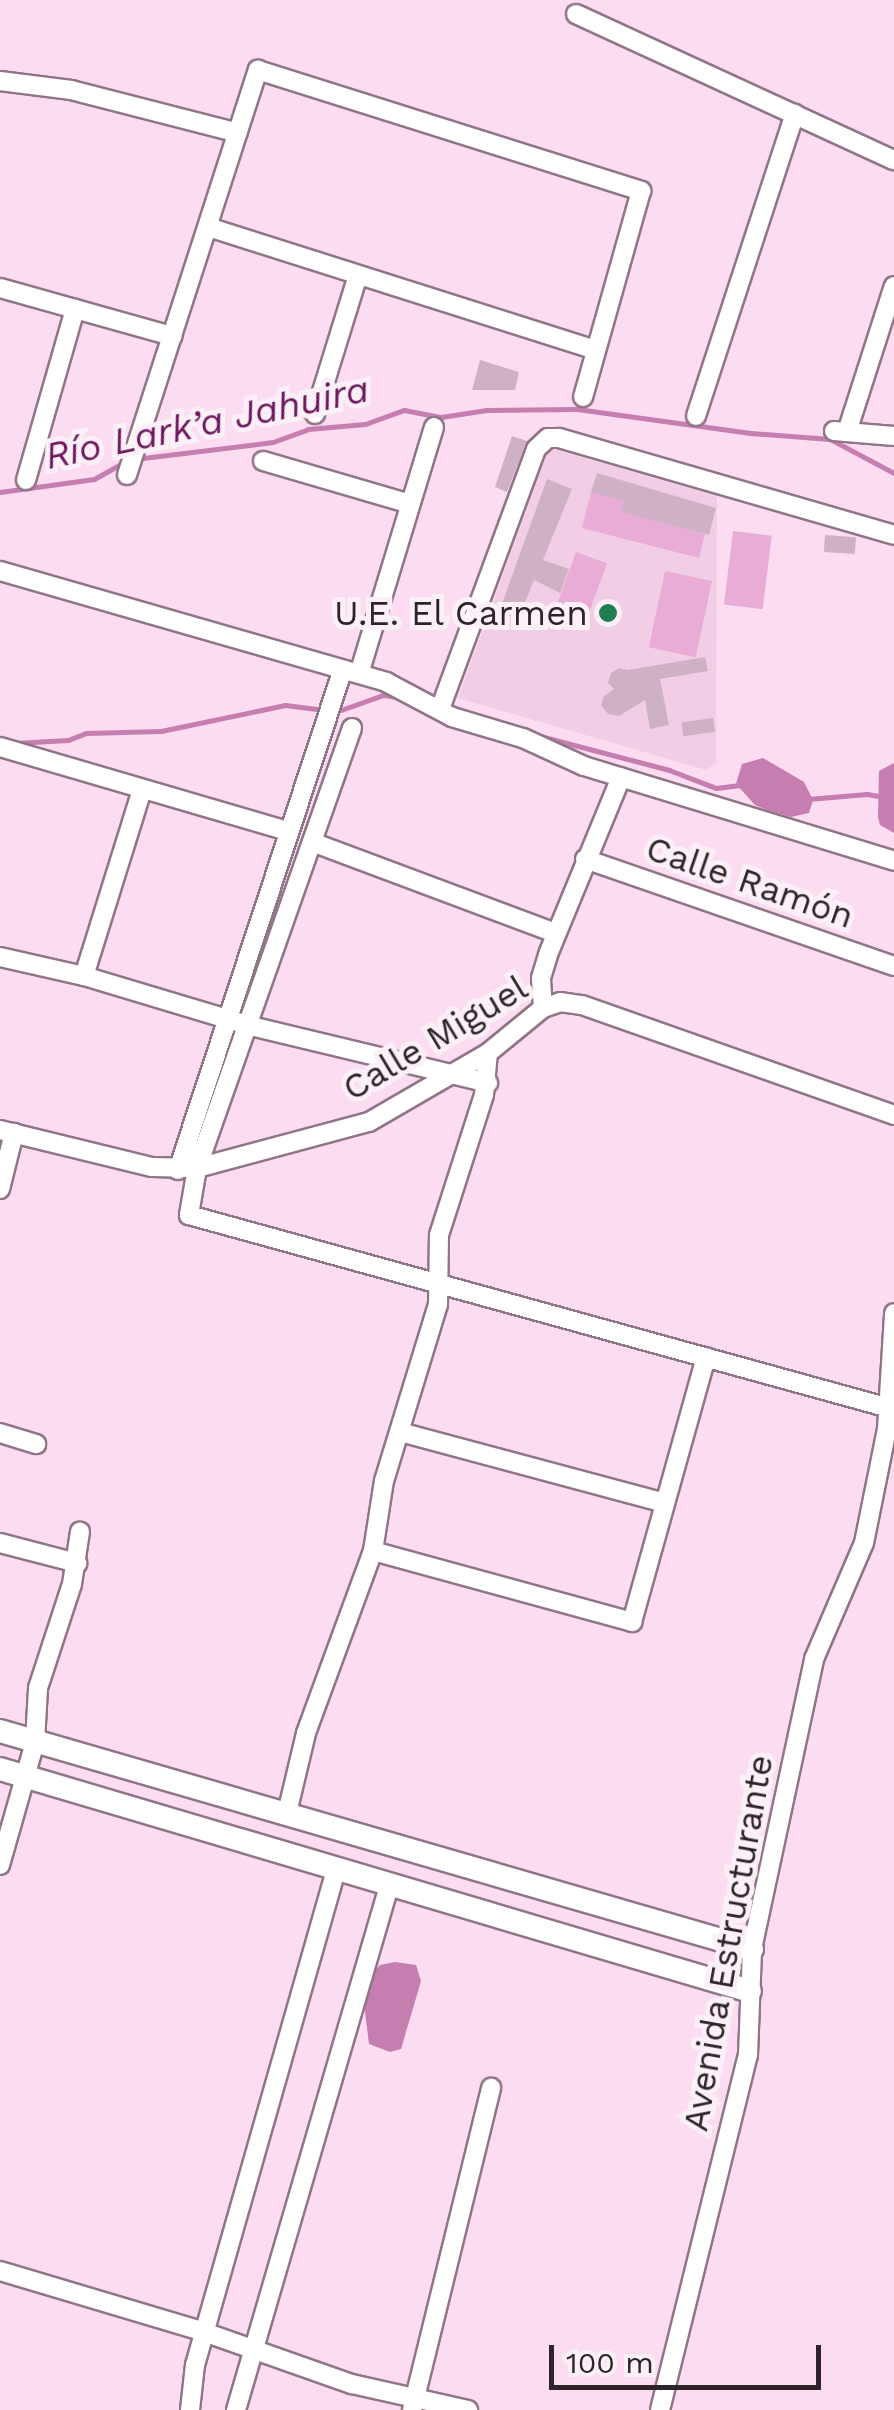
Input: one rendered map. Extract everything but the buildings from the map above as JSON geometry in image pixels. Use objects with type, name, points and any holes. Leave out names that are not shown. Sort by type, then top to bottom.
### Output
[{"type":"street","points":[[576,14],[894,160]]},
{"type":"street","points":[[128,476],[258,70],[641,191],[584,397]]},
{"type":"street","points":[[0,80],[71,90],[238,133]]},
{"type":"street","points":[[696,416],[795,114]]},
{"type":"street","points":[[208,227],[595,350]]},
{"type":"street","points":[[315,414],[358,276]]},
{"type":"street","points":[[894,286],[840,432],[894,436]]},
{"type":"street","points":[[0,288],[172,336]]},
{"type":"street","points":[[26,480],[75,309]]},
{"type":"street","points":[[434,426],[350,672],[287,832],[227,1019],[187,1169],[189,1215],[889,1408]]},
{"type":"street","points":[[440,710],[536,450],[548,438],[894,535]]},
{"type":"street","points":[[262,461],[410,504]]},
{"type":"street","points":[[0,571],[350,672],[621,777],[894,860]]},
{"type":"street","points":[[187,1169],[247,1025],[352,728]]},
{"type":"street","points":[[0,747],[287,832]]},
{"type":"street","points":[[543,1008],[541,978],[556,933],[621,777]]},
{"type":"street","points":[[84,976],[142,790]]},
{"type":"street","points":[[312,842],[556,933]]},
{"type":"street","name":"Calle Ramón","points":[[585,859],[894,966]]},
{"type":"street","points":[[0,957],[84,976],[247,1025],[488,1083]]},
{"type":"street","name":"Calle Miguel","points":[[7,1132],[187,1169],[369,1122],[488,1052],[543,1008],[560,1002],[582,1005],[894,1115]]},
{"type":"street","points":[[286,1813],[306,1733],[373,1551],[384,1482],[440,1284],[439,1236],[488,1083],[488,1052]]},
{"type":"street","points":[[0,1189],[7,1132]]},
{"type":"street","name":"Avenida Estructurante","points":[[660,2410],[748,2055],[752,1950],[814,1660],[864,1543],[889,1408],[894,1314]]},
{"type":"street","points":[[373,1551],[632,1622],[706,1358]]},
{"type":"street","points":[[400,1432],[665,1503]]},
{"type":"street","points":[[0,1434],[36,1444]]},
{"type":"street","points":[[0,1864],[35,1742],[42,1670],[77,1563],[80,1532]]},
{"type":"street","points":[[0,1543],[77,1563]]},
{"type":"street","points":[[0,1731],[752,1950]]},
{"type":"street","points":[[0,1769],[750,1991]]},
{"type":"street","points":[[190,2410],[204,2332],[336,1870]]},
{"type":"street","points":[[236,2410],[389,1886]]},
{"type":"street","points":[[413,2404],[491,2088]]},
{"type":"street","points":[[0,2272],[204,2332],[413,2404],[468,2410]]},
{"type":"shaded area","points":[[549,448],[717,496],[716,763],[706,770],[458,698]]},
{"type":"shaded area","points":[[591,492],[624,500],[622,512],[705,534],[699,558],[582,528]]},
{"type":"shaded area","points":[[733,531],[772,536],[763,609],[724,604]]},
{"type":"shaded area","points":[[576,552],[607,563],[585,622],[554,611]]},
{"type":"shaded area","points":[[665,571],[712,581],[696,657],[649,647]]},
{"type":"shaded area","points":[[763,758],[804,782],[813,800],[809,813],[791,817],[767,810],[755,805],[736,784],[742,764]]},
{"type":"shaded area","points":[[894,763],[894,833],[880,825],[878,817],[879,771]]},
{"type":"shaded area","points":[[380,1965],[416,1965],[421,1981],[401,2049],[390,2052],[369,2044],[363,1996],[369,1977]]},
{"type":"waterway","name":"Río Lark’a Jahuira","points":[[135,459],[273,442],[308,429],[365,424],[404,410],[441,417],[486,410],[577,409],[750,433],[830,439],[894,473]]},
{"type":"waterway","name":"Río Lark’a Jahuira","points":[[0,492],[94,479],[125,462]]},
{"type":"waterway","name":"Río Lark’a Jahuira","points":[[341,710],[383,695],[398,697]]},
{"type":"waterway","name":"Río Lark’a Jahuira","points":[[15,743],[68,740],[86,733],[161,731],[285,705],[317,709]]},
{"type":"waterway","name":"Río Lark’a Jahuira","points":[[536,735],[669,770],[716,788],[740,785]]},
{"type":"waterway","name":"Río Lark’a Jahuira","points":[[808,799],[867,794],[894,799]]},
{"type":"place","name":"U.E. El Carmen","points":[[608,613]]}]
